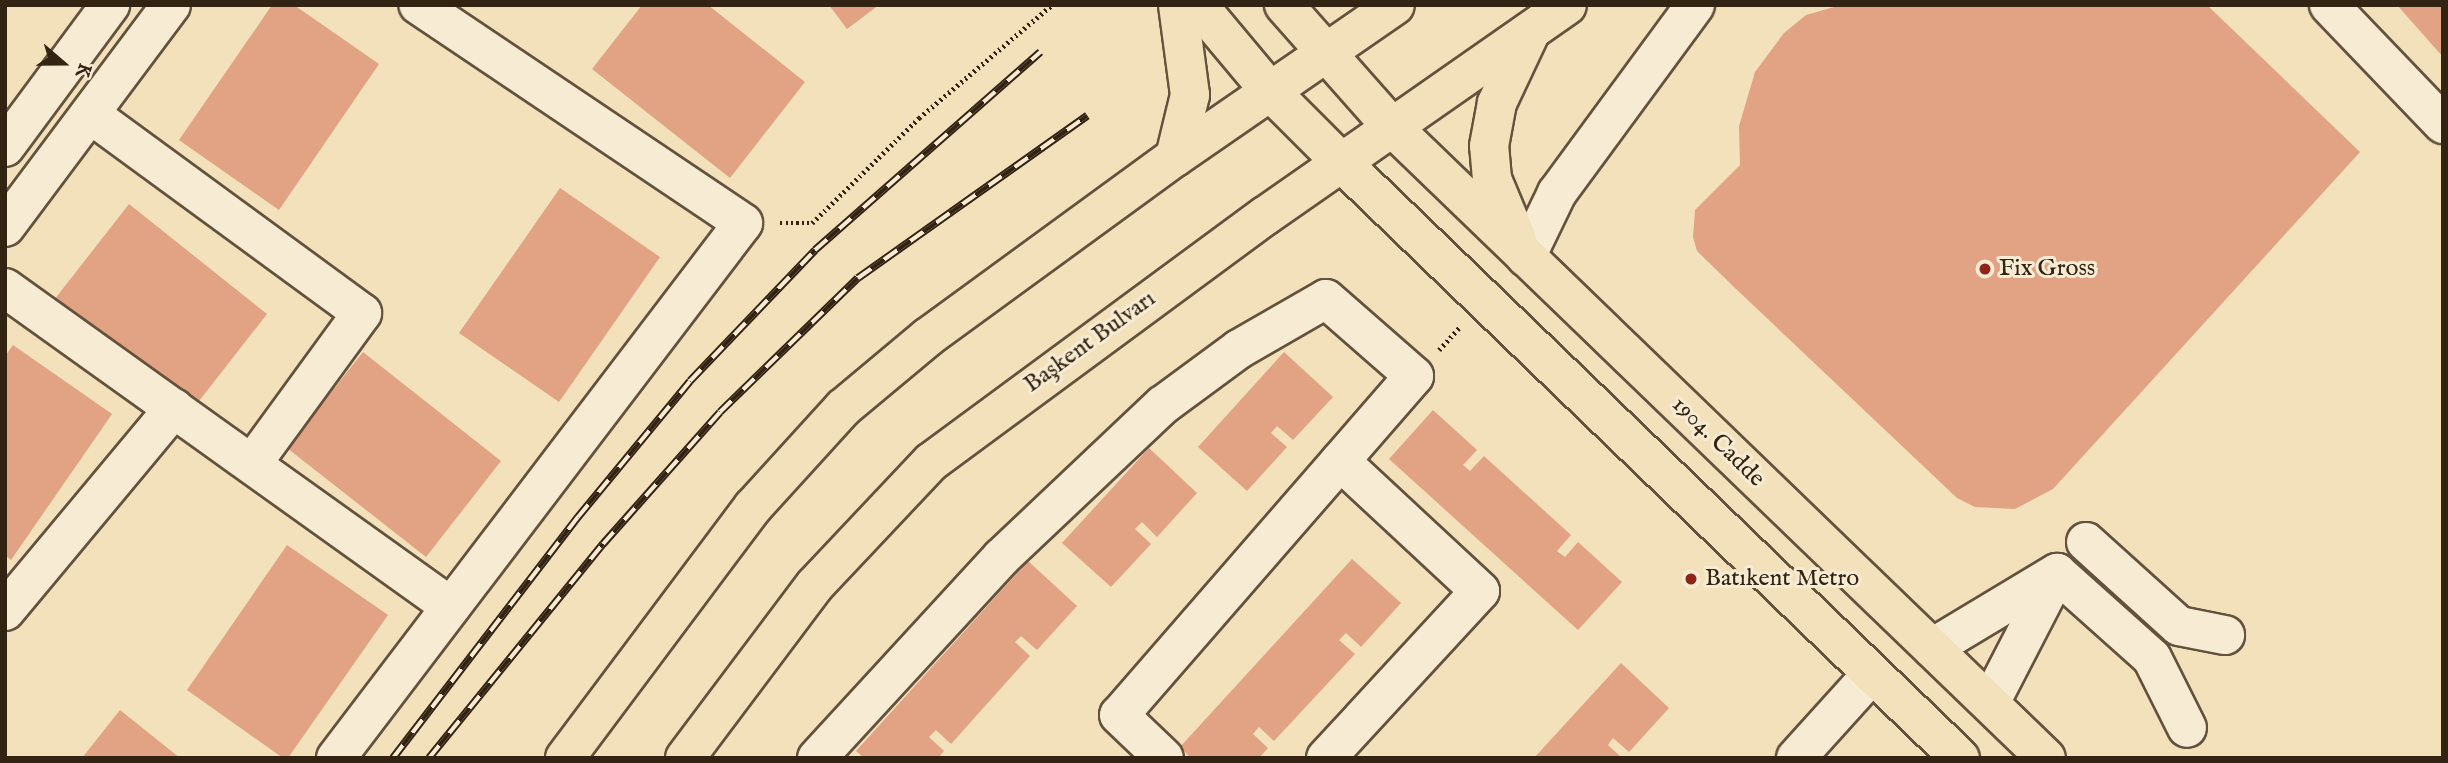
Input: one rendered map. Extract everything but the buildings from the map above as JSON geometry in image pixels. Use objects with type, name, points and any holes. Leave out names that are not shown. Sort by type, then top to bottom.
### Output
[{"type":"main road","points":[[1175,157],[1190,95],[1178,5]]},
{"type":"main road","points":[[1198,5],[1269,90],[1341,162],[1960,758]]},
{"type":"main road","name":"1904. Cadde","points":[[1284,5],[1391,126],[2046,758]]},
{"type":"main road","points":[[565,758],[753,507],[843,408],[928,337],[1269,90],[1395,5]]},
{"type":"main road","name":"Başkent Bulvarı","points":[[685,758],[815,585],[931,462],[1391,126],[1567,5]]},
{"type":"main road","points":[[1526,257],[1501,207],[1489,146],[1497,103],[1533,29]]},
{"type":"street","points":[[5,147],[110,5]]},
{"type":"street","points":[[5,227],[171,5]]},
{"type":"street","points":[[336,758],[743,223],[418,5]]},
{"type":"street","points":[[1526,257],[1537,184],[1666,5]]},
{"type":"street","points":[[1526,257],[1557,193],[1695,5]]},
{"type":"street","points":[[2329,5],[2443,124]]},
{"type":"street","points":[[90,114],[362,313],[252,464]]},
{"type":"street","points":[[5,288],[451,607]]},
{"type":"street","points":[[817,758],[1002,557],[1163,404],[1239,349],[1326,299],[1414,376],[1119,715],[1164,758]]},
{"type":"street","points":[[5,611],[174,408]]},
{"type":"street","points":[[1326,758],[1480,591],[1340,461]]},
{"type":"street","points":[[2086,542],[2179,626],[2225,635]]},
{"type":"street","points":[[1932,648],[2057,573]]},
{"type":"street","points":[[1990,703],[2057,573]]},
{"type":"street","points":[[2057,573],[2152,658],[2187,728]]},
{"type":"street","points":[[1796,758],[1872,674]]},
{"type":"path","points":[[743,223],[813,223],[919,118],[1052,5]]},
{"type":"path","points":[[1414,376],[1485,301]]},
{"type":"railway","points":[[393,758],[578,517],[690,381],[815,250],[1040,52]]},
{"type":"railway","points":[[429,758],[603,544],[720,412],[858,278],[1087,116]]},
{"type":"place","name":"Fix Gross","points":[[1985,269]]},
{"type":"place","name":"Batıkent Metro","points":[[1691,579]]}]
